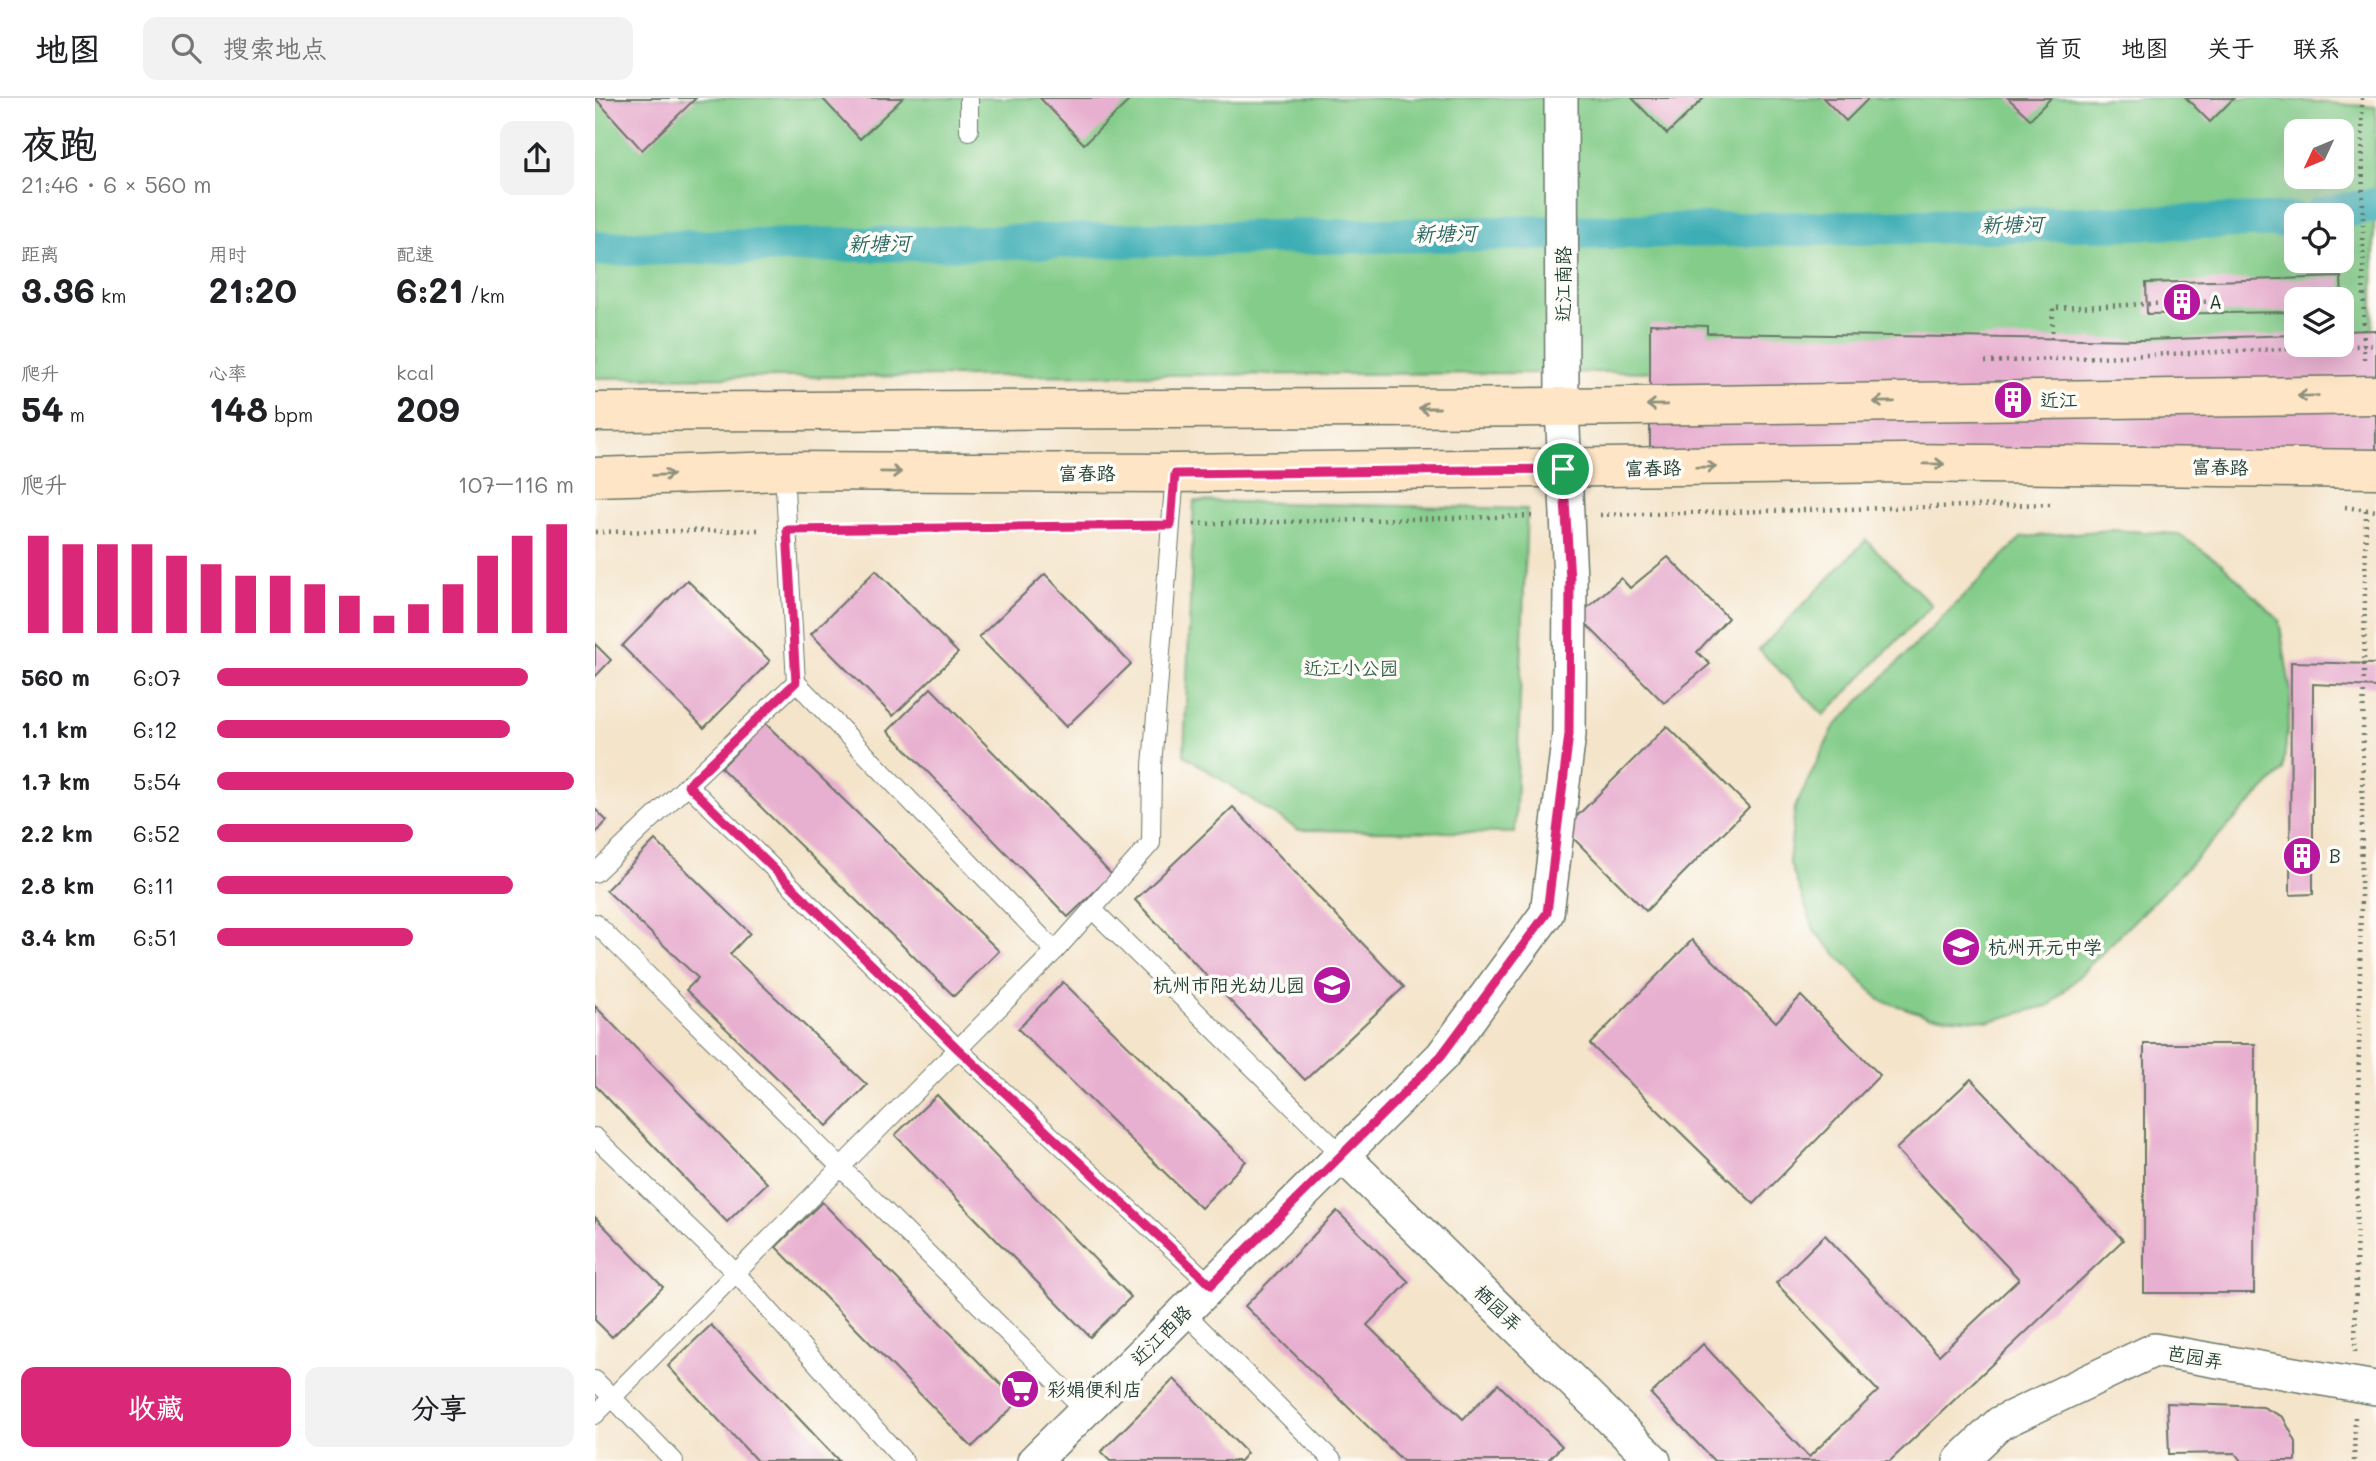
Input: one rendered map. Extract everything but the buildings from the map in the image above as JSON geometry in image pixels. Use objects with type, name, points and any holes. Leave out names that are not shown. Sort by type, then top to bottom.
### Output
[{"type":"street","name":"近江南路","points":[[1561,98],[1563,469]]},
{"type":"street","points":[[595,412],[1562,407],[2370,395]]},
{"type":"street","name":"富春路","points":[[595,477],[784,471],[1175,474],[1903,463],[2370,469]]},
{"type":"street","name":"近江西路","points":[[1034,1461],[1441,1056],[1547,913],[1569,734],[1570,579],[1563,469]]},
{"type":"street","name":"栖园弄","points":[[1342,1155],[1654,1461]]},
{"type":"street","name":"芭园弄","points":[[1960,1461],[2000,1423],[2154,1350],[2365,1386]]},
{"type":"lane","points":[[969,98],[969,131]]},
{"type":"lane","points":[[784,471],[796,682],[1055,951]]},
{"type":"lane","points":[[595,1415],[1055,951],[1151,843],[1152,766],[1175,474]]},
{"type":"lane","points":[[595,873],[796,682]]},
{"type":"lane","points":[[688,785],[958,1049],[1211,1285]]},
{"type":"lane","points":[[1092,909],[1342,1155]]},
{"type":"lane","points":[[595,923],[1085,1410]]},
{"type":"lane","points":[[595,1137],[736,1273],[904,1461]]},
{"type":"lane","points":[[1184,1312],[1333,1461]]},
{"type":"lane","points":[[595,1380],[674,1461]]},
{"type":"path","points":[[2362,98],[2363,230],[2370,395]]},
{"type":"path","points":[[2052,339],[2053,308],[2222,301]]},
{"type":"path","points":[[2354,1461],[2365,1386],[2366,510],[2370,469]]},
{"type":"path","points":[[595,532],[1171,525],[2066,504]]},
{"type":"path","points":[[2333,506],[2376,511]]},
{"type":"green space","points":[[595,98],[2266,98],[2376,107],[2372,361],[1540,373],[595,378]]},
{"type":"green space","name":"近江小公园","points":[[1194,501],[1527,509],[1515,833],[1298,830],[1184,755]]},
{"type":"green space","points":[[2112,530],[2178,534],[2221,563],[2279,620],[2291,693],[2283,771],[2050,1005],[1990,1021],[1928,1016],[1880,1000],[1815,932],[1789,861],[1795,807],[1834,727],[2022,537]]},
{"type":"green space","points":[[1866,540],[1932,605],[1824,715],[1759,650]]},
{"type":"waterway","name":"新塘河","points":[[2354,209],[2376,205]]},
{"type":"waterway","name":"新塘河","points":[[595,249],[2284,220]]},
{"type":"place","name":"A","points":[[2182,302]]},
{"type":"place","name":"近江","points":[[2013,400]]},
{"type":"place","name":"B","points":[[2302,856]]},
{"type":"place","name":"杭州开元中学","points":[[1961,947]]},
{"type":"place","name":"杭州市阳光幼儿园","points":[[1332,985]]},
{"type":"place","name":"彩娟便利店","points":[[1020,1389]]},
{"type":"route","points":[[1563,469],[1570,579],[1569,734],[1547,913],[1441,1056],[1211,1285],[958,1049],[688,785],[796,682],[787,530],[1171,525],[1175,474],[1563,469]]}]
